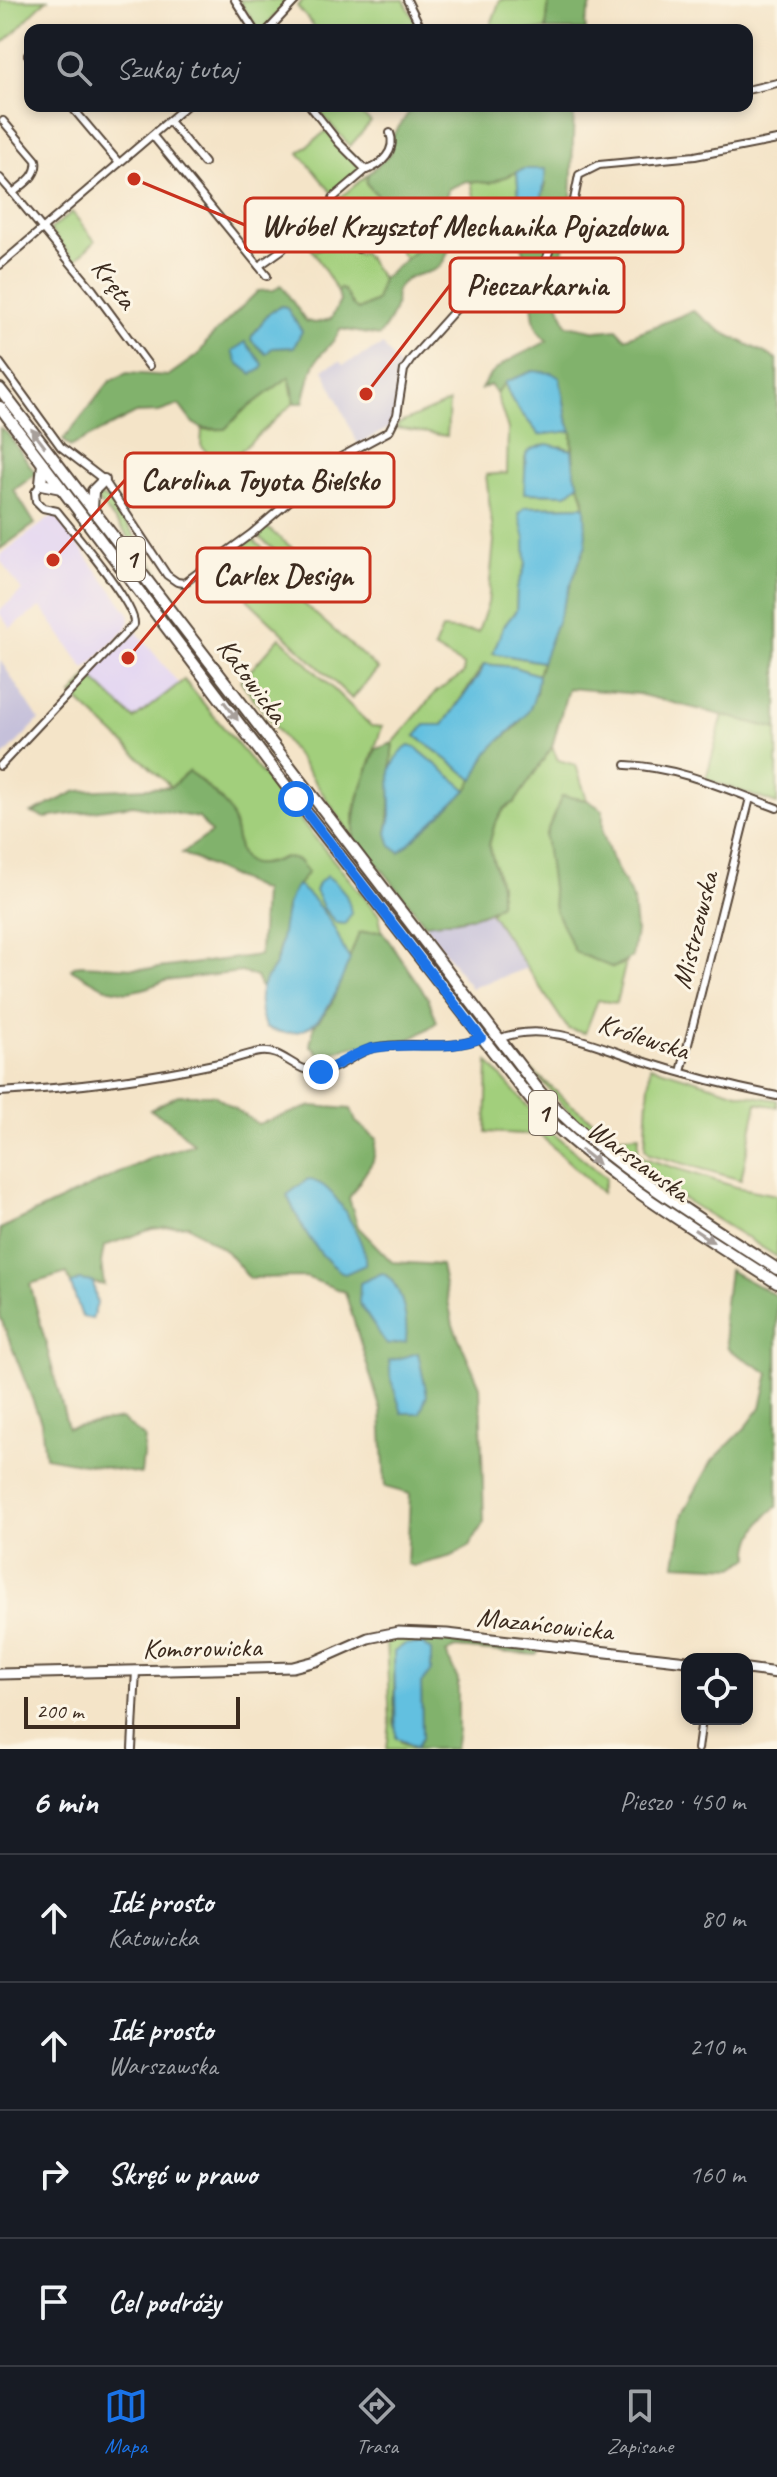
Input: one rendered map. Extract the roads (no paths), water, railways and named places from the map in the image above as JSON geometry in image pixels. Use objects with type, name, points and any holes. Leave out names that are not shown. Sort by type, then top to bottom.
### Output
[{"type":"main road","name":"Katowicka","points":[[0,389],[351,848]]},
{"type":"main road","name":"Katowicka","points":[[0,407],[346,863]]},
{"type":"main road","points":[[43,464],[41,484],[61,488]]},
{"type":"main road","points":[[92,509],[93,491],[104,480]]},
{"type":"main road","name":"Warszawska","points":[[351,848],[497,1039],[561,1115],[607,1155],[777,1269]]},
{"type":"main road","name":"Warszawska","points":[[346,863],[538,1109],[593,1160],[777,1283]]},
{"type":"street","points":[[235,0],[250,24]]},
{"type":"street","points":[[274,24],[296,0]]},
{"type":"street","points":[[407,0],[419,24]]},
{"type":"street","points":[[753,89],[777,83]]},
{"type":"street","points":[[76,112],[119,163]]},
{"type":"street","points":[[0,265],[179,112]]},
{"type":"street","points":[[315,112],[366,170]]},
{"type":"street","points":[[3,121],[36,160],[38,168],[13,193]]},
{"type":"street","points":[[169,121],[204,163]]},
{"type":"street","points":[[358,249],[334,207],[333,198],[366,170],[373,168],[392,148],[394,141],[390,133]]},
{"type":"street","points":[[153,136],[267,276]]},
{"type":"street","points":[[0,363],[61,447],[104,480],[167,575],[177,582],[190,580],[261,526],[341,457],[389,431],[397,415],[404,370],[456,309],[478,297],[540,279],[560,218],[574,200],[579,175],[599,165],[695,156],[777,140]]},
{"type":"street","name":"Kręta","points":[[0,178],[44,229],[149,366]]},
{"type":"street","points":[[256,211],[283,249],[259,266]]},
{"type":"street","points":[[0,766],[134,624],[133,612],[117,588],[57,511],[43,508],[36,501],[35,492],[41,484]]},
{"type":"street","points":[[626,765],[667,769],[777,808]]},
{"type":"street","name":"Mistrzowska","points":[[681,1072],[750,798]]},
{"type":"street","name":"Królewska","points":[[497,1039],[513,1033],[574,1036],[681,1072],[777,1096]]},
{"type":"street","points":[[0,1092],[145,1075],[221,1063],[263,1051],[277,1053],[309,1071],[321,1072],[374,1048],[430,1043],[465,1045],[481,1038]]},
{"type":"street","name":"Mazańcowicka","points":[[398,1632],[447,1634],[681,1660]]},
{"type":"street","name":"Komorowicka","points":[[0,1674],[293,1667],[316,1661],[368,1638],[398,1632]]},
{"type":"street","points":[[132,1749],[136,1670]]},
{"type":"street","points":[[753,1670],[777,1673]]},
{"type":"street","points":[[698,1749],[701,1725]]},
{"type":"water","points":[[546,169],[537,228],[518,232],[521,224],[517,172]]},
{"type":"water","points":[[281,306],[286,307],[302,331],[294,347],[272,348],[266,354],[251,340],[252,336],[270,312]]},
{"type":"water","points":[[245,342],[263,364],[262,369],[252,374],[237,362],[232,352]]},
{"type":"water","points":[[533,371],[552,373],[560,378],[572,431],[539,435],[515,404],[505,382]]},
{"type":"water","points":[[547,444],[572,450],[579,484],[567,494],[524,493],[526,454]]},
{"type":"water","points":[[585,506],[586,544],[542,662],[493,653],[503,627],[516,611],[517,588],[526,564],[525,539],[519,514],[525,507]]},
{"type":"water","points":[[484,664],[514,667],[538,675],[529,709],[490,750],[474,780],[416,736],[425,725],[443,725]]},
{"type":"water","points":[[409,746],[416,748],[467,790],[400,852],[391,846],[387,833],[391,815],[390,771],[400,752]]},
{"type":"water","points":[[327,876],[341,888],[349,902],[351,914],[345,924],[336,923],[315,891],[318,883]]},
{"type":"water","points":[[297,885],[326,915],[350,959],[330,1004],[321,1016],[311,1026],[298,1032],[283,1033],[265,1027],[260,995],[276,963],[285,912]]},
{"type":"water","points":[[308,1179],[325,1187],[345,1212],[358,1235],[365,1265],[345,1274],[326,1259],[310,1239],[287,1195]]},
{"type":"water","points":[[382,1273],[395,1285],[399,1294],[405,1314],[406,1342],[387,1345],[359,1303],[360,1283]]},
{"type":"water","points":[[79,1280],[93,1282],[97,1304],[92,1319],[82,1317],[71,1285]]},
{"type":"water","points":[[418,1353],[427,1395],[420,1413],[402,1413],[391,1380],[389,1361]]},
{"type":"water","points":[[405,1644],[422,1644],[431,1651],[431,1671],[421,1684],[422,1737],[416,1748],[396,1737],[394,1652]]},
{"type":"place","name":"Wróbel Krzysztof Mechanika Pojazdowa","points":[[134,179]]},
{"type":"place","name":"Pieczarkarnia","points":[[366,394]]},
{"type":"place","name":"Carolina Toyota Bielsko","points":[[53,560]]},
{"type":"place","name":"Carlex Design","points":[[128,658]]}]
